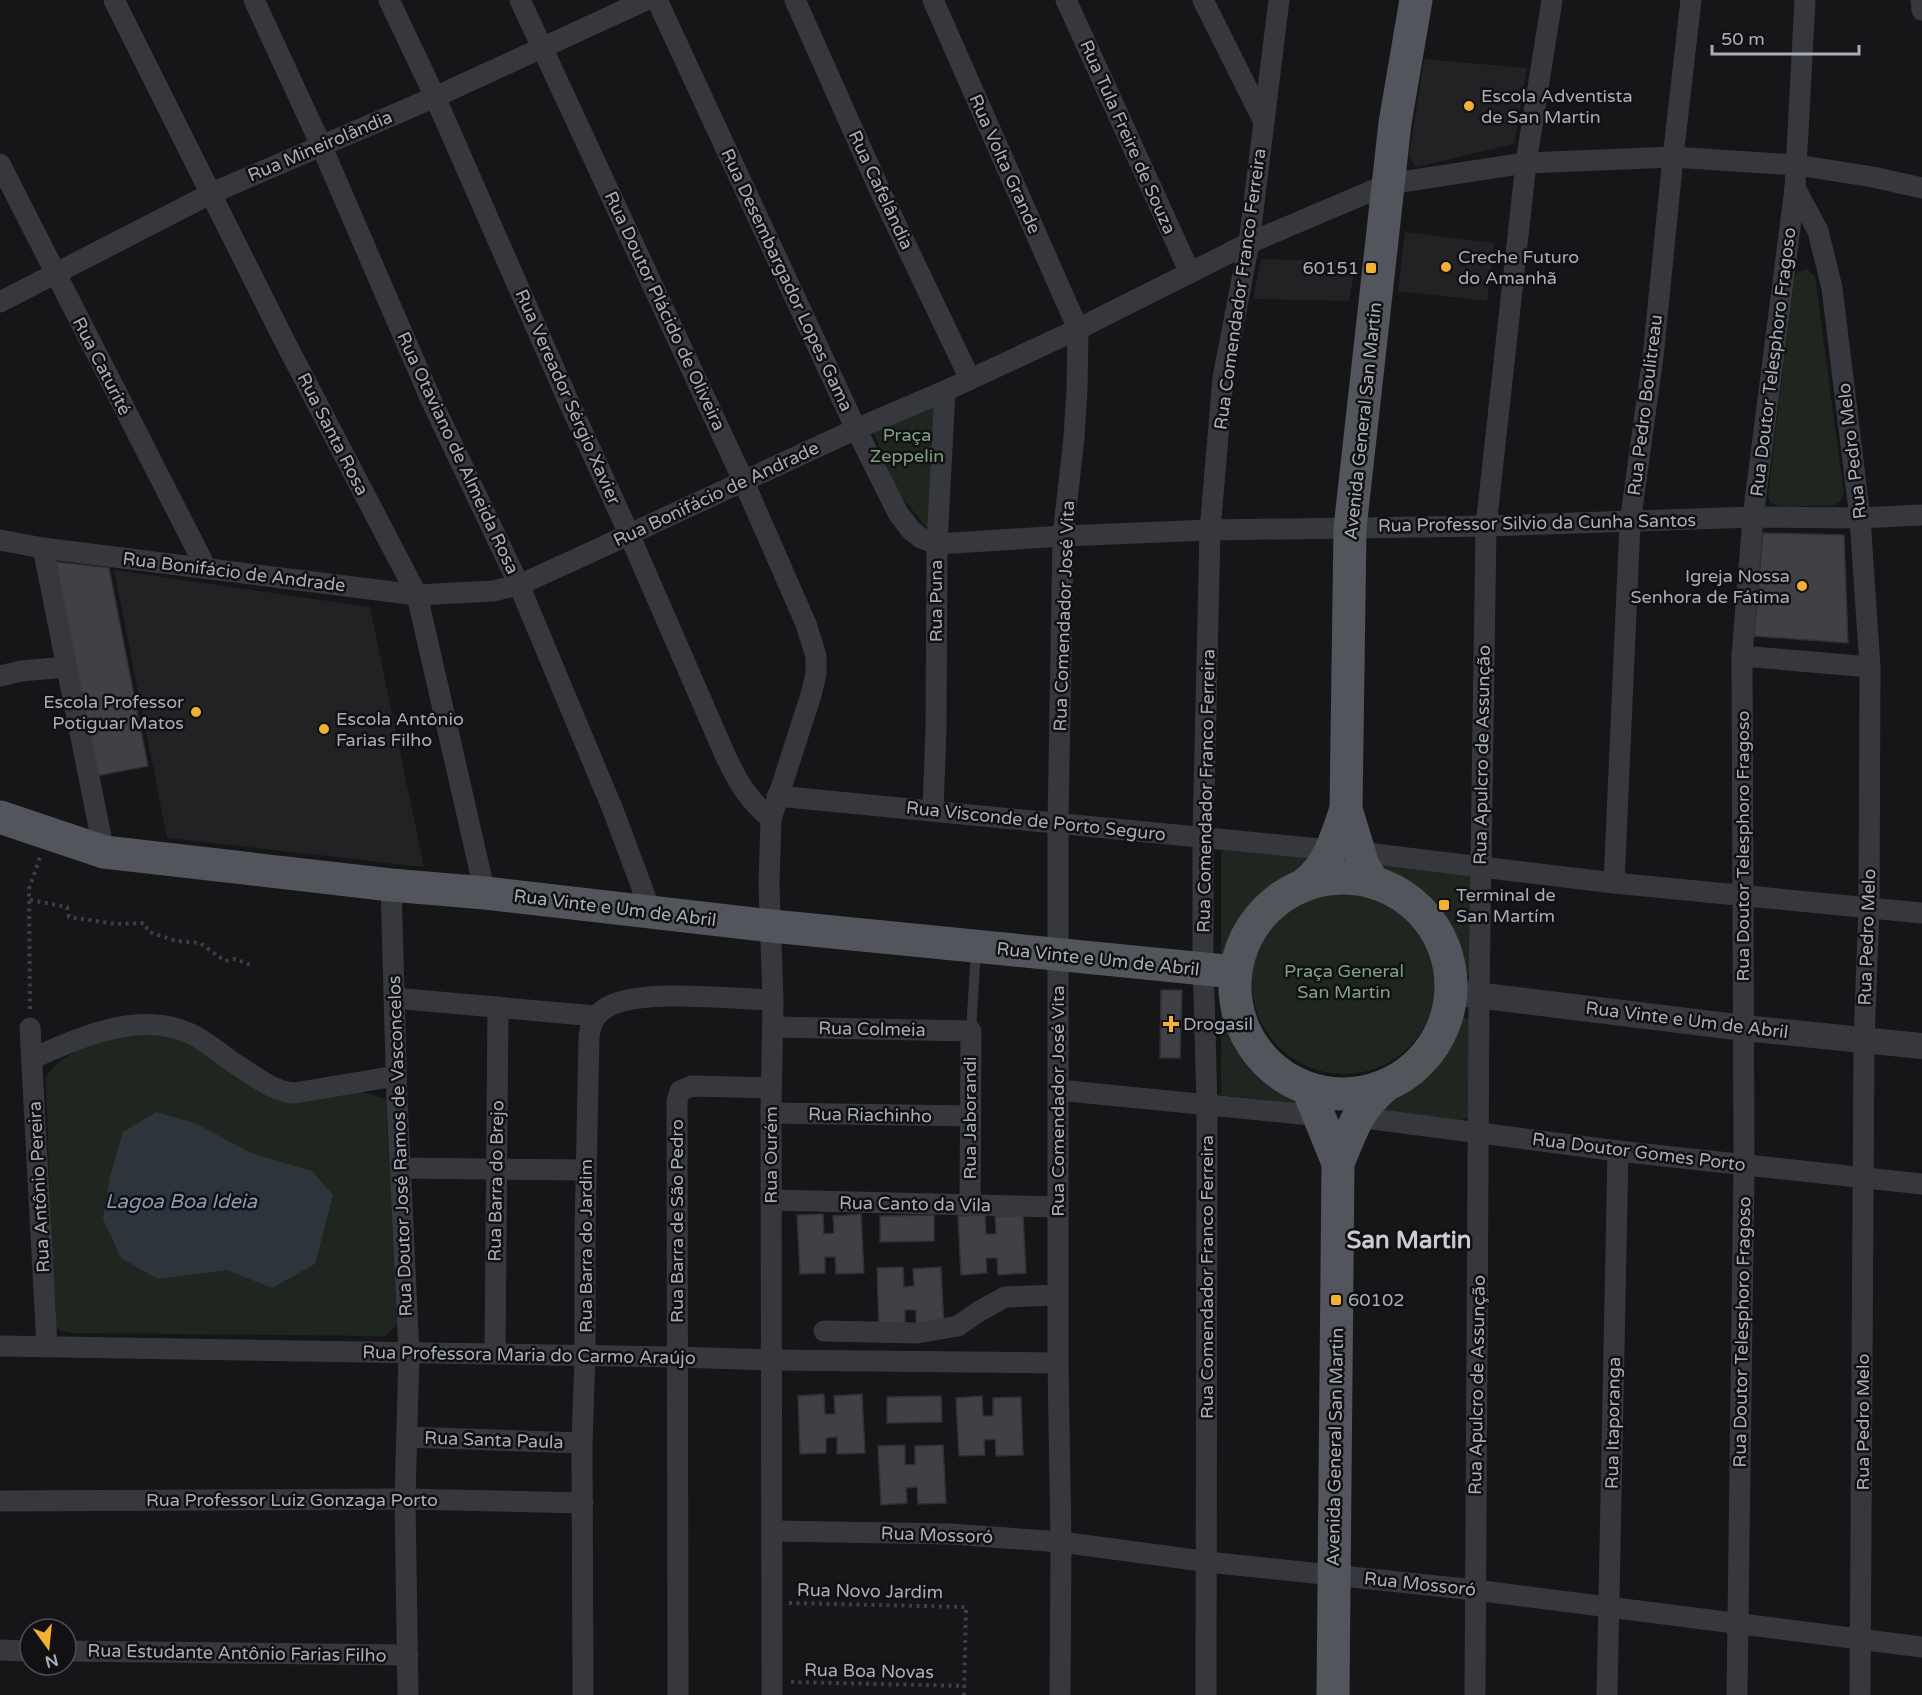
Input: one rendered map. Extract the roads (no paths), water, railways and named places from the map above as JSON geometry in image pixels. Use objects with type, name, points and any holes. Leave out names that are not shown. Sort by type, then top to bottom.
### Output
[{"type":"main road","name":"Avenida General San Martin","points":[[1304,885],[1345,851],[1350,528],[1395,123],[1416,0]]},
{"type":"main road","name":"Rua Vinte e Um de Abril","points":[[0,817],[104,852],[772,926],[1219,971]]},
{"type":"main road","points":[[1345,851],[1363,865],[1373,882]]},
{"type":"main road","points":[[1338,878],[1373,882],[1416,905],[1432,923],[1446,952],[1450,968],[1465,994],[1447,1016],[1438,1038],[1406,1074],[1385,1086],[1366,1092],[1327,1093],[1314,1102],[1272,1068],[1251,1043],[1240,1021],[1235,996],[1219,971],[1242,948],[1253,926],[1270,907],[1286,894],[1304,885],[1338,878]]},
{"type":"main road","name":"Avenida General San Martin","points":[[1334,1695],[1333,1575],[1338,1163],[1357,1117],[1371,1098],[1385,1086]]},
{"type":"main road","name":"Avenida General San Martin","points":[[1314,1102],[1338,1163]]},
{"type":"street","name":"Rua Santa Rosa","points":[[114,0],[284,338],[417,595],[485,893]]},
{"type":"street","name":"Rua Otaviano de Almeida Rosa","points":[[254,0],[321,145],[432,402],[519,585],[612,810],[651,912]]},
{"type":"street","name":"Rua Vereador Sérgio Xavier","points":[[389,0],[435,97],[730,765],[750,801],[771,819]]},
{"type":"street","name":"Rua Doutor Plácido de Oliveira","points":[[520,0],[743,480],[806,624]]},
{"type":"street","name":"Rua Mineirolândia","points":[[0,302],[212,193],[435,97],[646,0]]},
{"type":"street","name":"Rua Desembargador Lopes Gama","points":[[657,0],[856,429],[903,521],[921,538],[937,544]]},
{"type":"street","name":"Rua Cafelândia","points":[[795,0],[881,193],[970,379]]},
{"type":"street","name":"Rua Volta Grande","points":[[933,0],[1078,329]]},
{"type":"street","name":"Rua Tula Freire de Souza","points":[[1066,0],[1190,273]]},
{"type":"street","points":[[1203,0],[1264,122]]},
{"type":"street","name":"Rua Comendador Franco Ferreira","points":[[1206,1695],[1207,1106],[1219,971],[1203,837],[1210,530],[1223,378],[1249,243],[1279,0]]},
{"type":"street","name":"Rua Apulcro de Assunção","points":[[1475,1695],[1480,1132],[1465,994],[1480,867],[1486,526],[1526,163],[1552,0]]},
{"type":"street","name":"Rua Pedro Boulitreau","points":[[1614,883],[1630,523],[1653,357],[1691,0]]},
{"type":"street","name":"Rua Doutor Telesphoro Fragoso","points":[[1737,1695],[1744,1164],[1742,656],[1753,517],[1795,188],[1805,0]]},
{"type":"street","points":[[1921,0],[1922,10]]},
{"type":"street","name":"Rua Bonifácio de Andrade","points":[[0,540],[43,548],[417,595],[493,591],[519,585],[743,480],[945,391],[1078,329],[1249,243],[1388,184],[1526,163],[1673,157],[1797,165],[1874,177],[1922,188]]},
{"type":"street","name":"Rua Caturité","points":[[0,164],[206,568]]},
{"type":"street","name":"Rua Pedro Melo","points":[[1795,188],[1818,231],[1832,288],[1860,518],[1870,667],[1869,908],[1864,1040],[1860,1695]]},
{"type":"street","name":"Rua Comendador José Vita","points":[[1060,1695],[1058,824],[1063,536],[1074,438],[1078,329]]},
{"type":"street","name":"Rua Puna","points":[[933,810],[937,544],[945,391]]},
{"type":"street","name":"Rua Professor Silvio da Cunha Santos","points":[[937,544],[1210,530],[1630,523],[1753,517],[1860,518],[1922,515]]},
{"type":"street","points":[[43,548],[104,852]]},
{"type":"street","name":"Rua Ourém","points":[[772,1688],[774,1531],[771,1360],[773,1000],[769,882],[771,819],[816,674],[816,656],[806,624]]},
{"type":"street","points":[[1742,656],[1870,667]]},
{"type":"street","points":[[0,676],[21,671],[66,667]]},
{"type":"street","name":"Rua Visconde de Porto Seguro","points":[[777,796],[1345,851],[1614,883],[1922,913]]},
{"type":"street","name":"Rua Doutor José Ramos de Vasconcelos","points":[[391,885],[396,1076],[409,1353],[405,1499],[408,1695]]},
{"type":"street","name":"Rua Vinte e Um de Abril","points":[[1465,994],[1744,1028],[1922,1046]]},
{"type":"street","points":[[394,998],[595,1016],[604,1008],[635,998],[669,996],[773,1000]]},
{"type":"street","name":"Rua Barra do Brejo","points":[[495,1354],[498,1007]]},
{"type":"street","name":"Rua Barra do Jardim","points":[[583,1695],[582,1443],[586,1170],[589,1036],[595,1016]]},
{"type":"street","name":"Rua Doutor José Ramos de Vasconcelos","points":[[33,1058],[108,1029],[154,1025],[195,1036],[218,1054],[281,1091],[294,1092],[396,1076]]},
{"type":"street","name":"Rua Colmeia","points":[[773,1027],[971,1030]]},
{"type":"street","name":"Rua Antônio Pereira","points":[[30,1028],[47,1347]]},
{"type":"street","name":"Rua Jaborandi","points":[[970,1205],[971,1030]]},
{"type":"street","name":"Rua Barra de São Pedro","points":[[678,1695],[678,1095],[685,1088],[707,1085],[771,1088]]},
{"type":"street","points":[[1058,1090],[1207,1106],[1314,1102]]},
{"type":"street","name":"Rua Riachinho","points":[[771,1113],[970,1116]]},
{"type":"street","name":"Rua Doutor Gomes Porto","points":[[1357,1117],[1618,1151],[1922,1184]]},
{"type":"street","name":"Rua Itaporanga","points":[[1608,1695],[1618,1151]]},
{"type":"street","points":[[400,1168],[586,1170]]},
{"type":"street","name":"Rua Canto da Vila","points":[[772,1200],[1058,1207]]},
{"type":"street","points":[[824,1331],[917,1332],[947,1328],[958,1326],[1005,1297],[1058,1295]]},
{"type":"street","name":"Rua Professora Maria do Carmo Araújo","points":[[0,1346],[1058,1363]]},
{"type":"street","name":"Rua Santa Paula","points":[[407,1437],[582,1443]]},
{"type":"street","name":"Rua Professor Luiz Gonzaga Porto","points":[[0,1501],[405,1499],[583,1503]]},
{"type":"street","name":"Rua Mossoró","points":[[774,1531],[951,1534],[1061,1542],[1207,1562],[1609,1606],[1922,1647]]},
{"type":"street","points":[[0,1650],[18,1651]]},
{"type":"street","name":"Rua Estudante Antônio Farias Filho","points":[[78,1651],[408,1655]]},
{"type":"lane","points":[[971,1030],[976,947]]},
{"type":"water","name":"Lagoa Boa Ideia","points":[[156,1112],[195,1123],[251,1153],[312,1171],[333,1195],[315,1264],[272,1288],[227,1270],[158,1279],[121,1258],[103,1219],[110,1177],[123,1132]]},
{"type":"place","name":"Escola Adventista de San Martin","points":[[1469,106]]},
{"type":"place","name":"Creche Futuro do Amanhã","points":[[1446,267]]},
{"type":"place","name":"60151","points":[[1371,268]]},
{"type":"place","name":"Igreja Nossa Senhora de Fátima","points":[[1802,586]]},
{"type":"place","name":"Escola Professor Potiguar Matos","points":[[196,712]]},
{"type":"place","name":"Escola Antônio Farias Filho","points":[[324,729]]},
{"type":"place","name":"Terminal de San Martím","points":[[1444,905]]},
{"type":"place","name":"Drogasil","points":[[1171,1024]]},
{"type":"place","name":"60102","points":[[1336,1300]]},
{"type":"district","name":"San Martin","points":[[1409,1240]]},
{"type":"park label","name":"Praça Zeppelin","points":[[907,445]]},
{"type":"park label","name":"Praça General San Martin","points":[[1344,981]]}]
